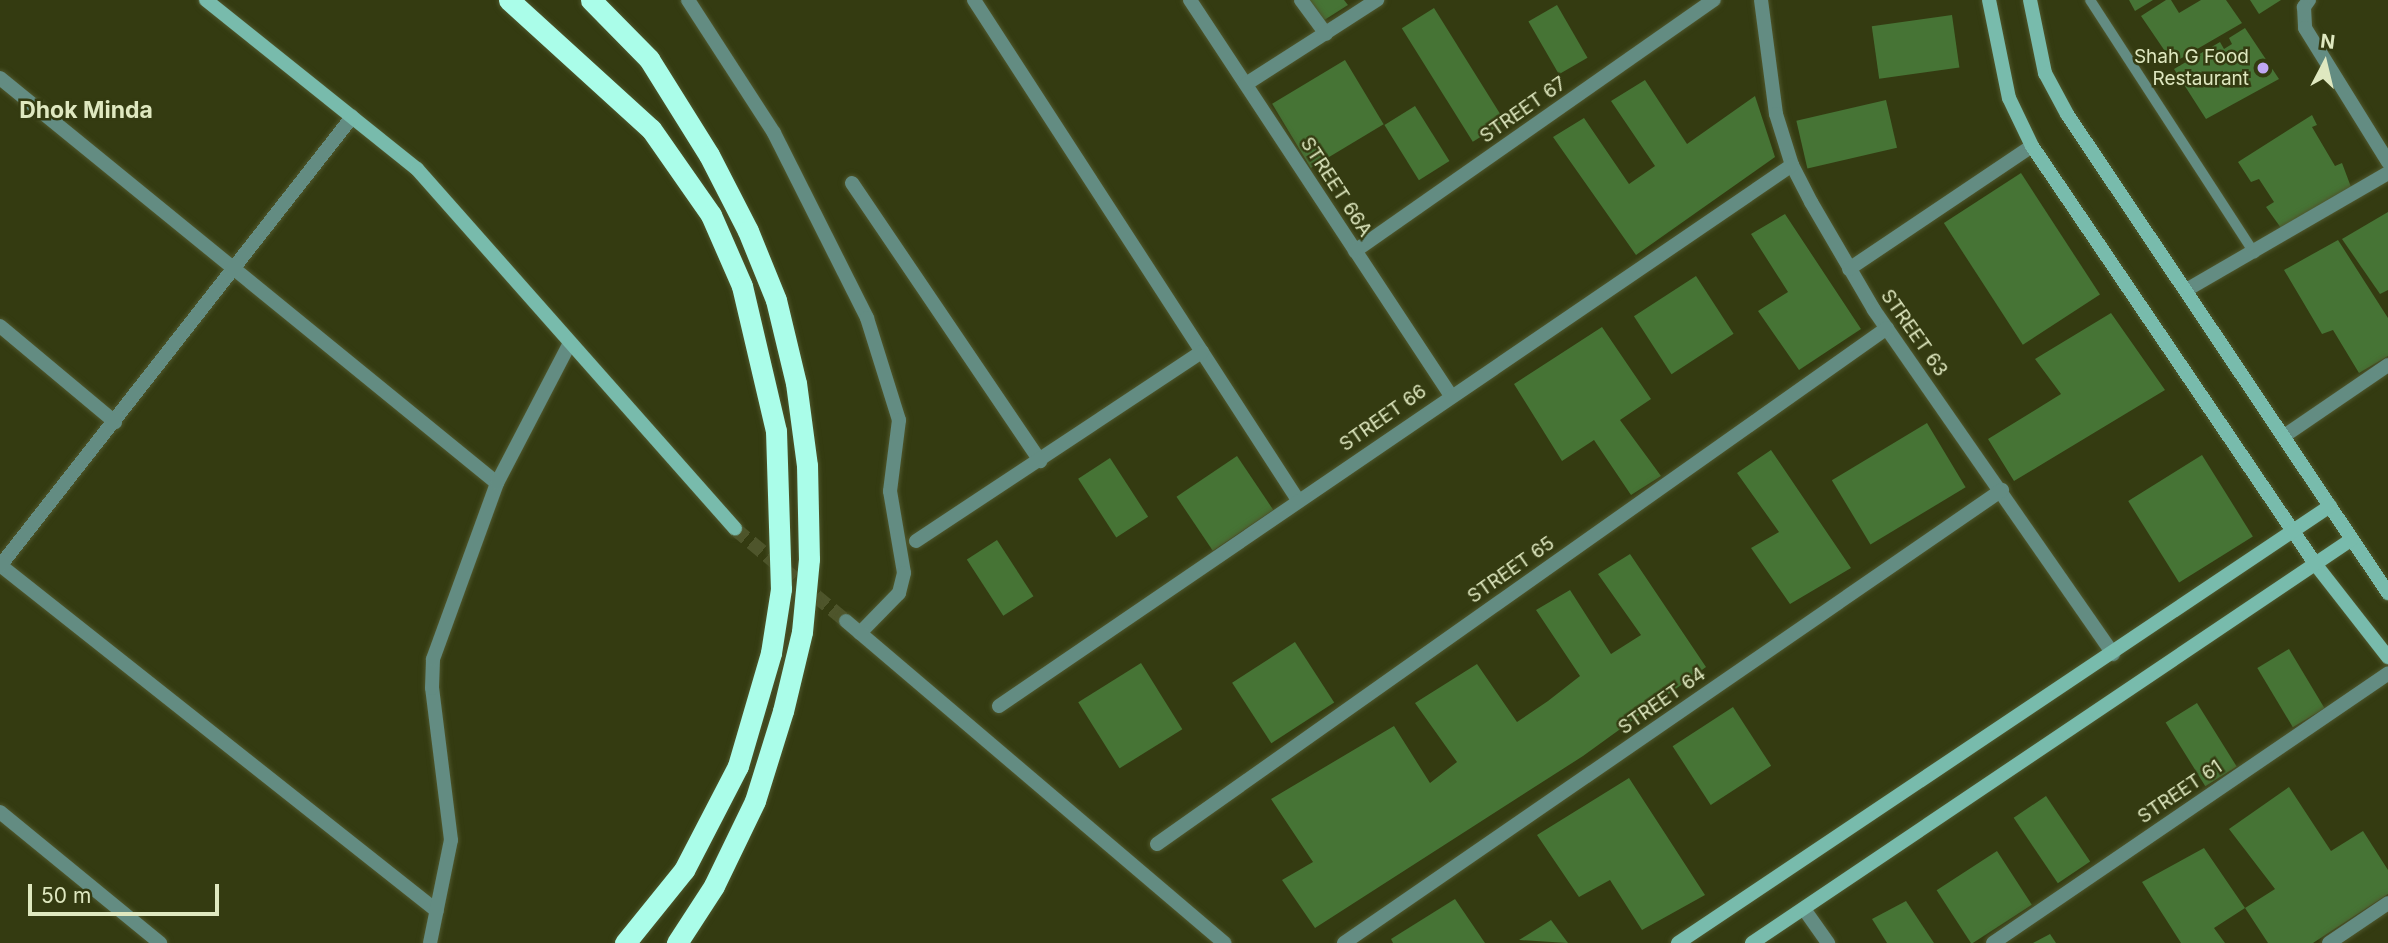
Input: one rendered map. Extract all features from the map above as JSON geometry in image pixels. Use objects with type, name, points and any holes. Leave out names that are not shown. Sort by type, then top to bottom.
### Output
[{"type":"highway","points":[[509,0],[651,129],[711,215],[741,286],[776,431],[781,589],[771,653],[742,753],[684,870],[625,943]]},
{"type":"highway","points":[[590,0],[649,59],[709,155],[748,231],[779,312],[796,383],[807,465],[807,583],[802,632],[783,711],[755,801],[715,886],[677,943]]},
{"type":"street","points":[[206,0],[417,169],[735,529]]},
{"type":"street","points":[[688,0],[774,132],[867,318],[898,420],[890,491],[904,573],[899,593],[860,633]]},
{"type":"street","points":[[974,0],[1298,500]]},
{"type":"street","name":"STREET 66A","points":[[1191,0],[1450,395]]},
{"type":"street","points":[[1301,0],[1326,34]]},
{"type":"street","points":[[1246,84],[1377,0]]},
{"type":"street","name":"STREET 67","points":[[1355,251],[1714,0]]},
{"type":"street","name":"STREET 63","points":[[1760,0],[1776,114],[1792,165],[1849,269],[1887,328],[2002,490],[2113,654]]},
{"type":"street","points":[[1989,0],[2009,98],[2032,146],[2316,565],[2388,657]]},
{"type":"street","points":[[2030,0],[2045,73],[2061,104],[2188,289],[2388,593]]},
{"type":"street","points":[[2309,0],[2304,7],[2305,28],[2388,162]]},
{"type":"street","points":[[0,78],[497,483]]},
{"type":"street","points":[[352,117],[0,566],[436,911]]},
{"type":"street","points":[[1849,269],[2032,146]]},
{"type":"street","name":"STREET 66","points":[[999,706],[1450,395],[1792,165]]},
{"type":"street","points":[[2188,289],[2388,173]]},
{"type":"street","points":[[852,183],[1040,461]]},
{"type":"street","points":[[0,326],[115,422]]},
{"type":"street","name":"STREET 65","points":[[1157,844],[1887,328]]},
{"type":"street","points":[[430,943],[451,840],[433,659],[497,483],[570,342]]},
{"type":"street","points":[[916,541],[1202,352]]},
{"type":"street","points":[[2284,436],[2388,365]]},
{"type":"street","name":"STREET 64","points":[[1344,943],[2002,490]]},
{"type":"street","points":[[1678,943],[2113,654],[2330,506]]},
{"type":"street","points":[[1752,943],[2352,539]]},
{"type":"street","points":[[846,621],[1224,943]]},
{"type":"street","name":"STREET 61","points":[[1996,942],[2388,674]]},
{"type":"street","points":[[0,812],[160,943]]},
{"type":"street","points":[[2329,943],[2388,903]]},
{"type":"street","points":[[1804,909],[1828,943]]},
{"type":"lane","points":[[2090,0],[2254,253]]},
{"type":"building","points":[[1302,0],[1344,0],[1348,5],[1318,24]]},
{"type":"building","points":[[2129,0],[2153,0],[2135,11]]},
{"type":"building","points":[[2166,0],[2171,0],[2179,13],[2201,0],[2226,0],[2242,23],[2173,63],[2141,16]]},
{"type":"building","points":[[2250,0],[2281,0],[2259,14]]},
{"type":"building","points":[[1557,5],[1588,58],[1559,74],[1528,22]]},
{"type":"building","points":[[1434,8],[1505,122],[1473,142],[1402,28]]},
{"type":"building","points":[[1952,15],[1959,67],[1879,79],[1872,26]]},
{"type":"building","points":[[2245,28],[2279,79],[2206,119],[2174,69],[2220,42],[2224,49],[2232,44],[2229,38]]},
{"type":"building","points":[[1345,60],[1384,124],[1311,168],[1272,104]]},
{"type":"building","points":[[1645,80],[1687,144],[1755,96],[1775,157],[1636,255],[1553,137],[1584,118],[1629,184],[1655,166],[1611,101]]},
{"type":"building","points":[[1886,100],[1897,148],[1807,168],[1796,121]]},
{"type":"building","points":[[1415,106],[1449,161],[1419,180],[1384,125]]},
{"type":"building","points":[[2312,115],[2317,125],[2312,127],[2335,166],[2342,163],[2351,187],[2281,228],[2266,207],[2274,202],[2259,179],[2251,182],[2238,162]]},
{"type":"building","points":[[2021,173],[2100,295],[2023,345],[1944,223]]},
{"type":"building","points":[[2388,212],[2388,290],[2380,294],[2342,239]]},
{"type":"building","points":[[1785,214],[1861,329],[1799,370],[1758,311],[1788,292],[1751,234]]},
{"type":"building","points":[[2338,240],[2388,318],[2388,356],[2359,373],[2333,330],[2322,334],[2284,270]]},
{"type":"building","points":[[1696,276],[1734,334],[1672,374],[1634,316]]},
{"type":"building","points":[[2111,313],[2165,390],[2014,481],[1988,439],[2061,394],[2035,359]]},
{"type":"building","points":[[1602,327],[1651,399],[1620,420],[1661,476],[1631,495],[1594,440],[1562,461],[1514,384]]},
{"type":"building","points":[[1927,423],[1966,487],[1870,544],[1832,480]]},
{"type":"building","points":[[1771,450],[1851,568],[1790,604],[1751,548],[1779,532],[1737,473]]},
{"type":"building","points":[[2202,455],[2253,536],[2179,583],[2128,501]]},
{"type":"building","points":[[1237,456],[1273,510],[1213,551],[1176,497]]},
{"type":"building","points":[[1110,458],[1148,517],[1116,537],[1078,479]]},
{"type":"building","points":[[997,540],[1033,596],[1003,616],[967,560]]},
{"type":"building","points":[[1630,554],[1706,667],[1583,756],[1315,928],[1282,880],[1313,862],[1271,799],[1394,726],[1430,783],[1457,762],[1415,703],[1477,664],[1517,722],[1548,701],[1580,676],[1536,610],[1570,590],[1611,654],[1641,635],[1598,574]]},
{"type":"building","points":[[1295,642],[1334,702],[1271,743],[1232,683]]},
{"type":"building","points":[[2289,649],[2325,708],[2293,727],[2257,668]]},
{"type":"building","points":[[1141,663],[1182,729],[1120,768],[1078,702]]},
{"type":"building","points":[[2197,703],[2237,767],[2205,786],[2166,723]]},
{"type":"building","points":[[1733,707],[1771,766],[1711,805],[1673,746]]},
{"type":"building","points":[[1629,778],[1705,895],[1642,930],[1610,880],[1579,897],[1537,835]]},
{"type":"building","points":[[2289,787],[2331,851],[2363,831],[2388,870],[2388,894],[2313,943],[2268,943],[2245,908],[2275,889],[2229,829]]},
{"type":"building","points":[[2046,796],[2090,861],[2058,883],[2014,818]]},
{"type":"building","points":[[2204,848],[2245,908],[2214,928],[2225,943],[2181,943],[2142,882]]},
{"type":"building","points":[[1997,851],[2032,905],[1971,943],[1937,890]]},
{"type":"building","points":[[1455,899],[1485,943],[1393,943],[1391,939]]},
{"type":"building","points":[[1906,901],[1934,943],[1887,943],[1872,919]]},
{"type":"building","points":[[1551,920],[1568,943],[1519,940]]},
{"type":"building","points":[[2050,934],[2056,943],[2033,943]]},
{"type":"tunnel","points":[[735,529],[846,621]]},
{"type":"place","name":"Shah G Food Restaurant","points":[[2263,68]]},
{"type":"district","name":"Dhok Minda","points":[[86,110]]}]
